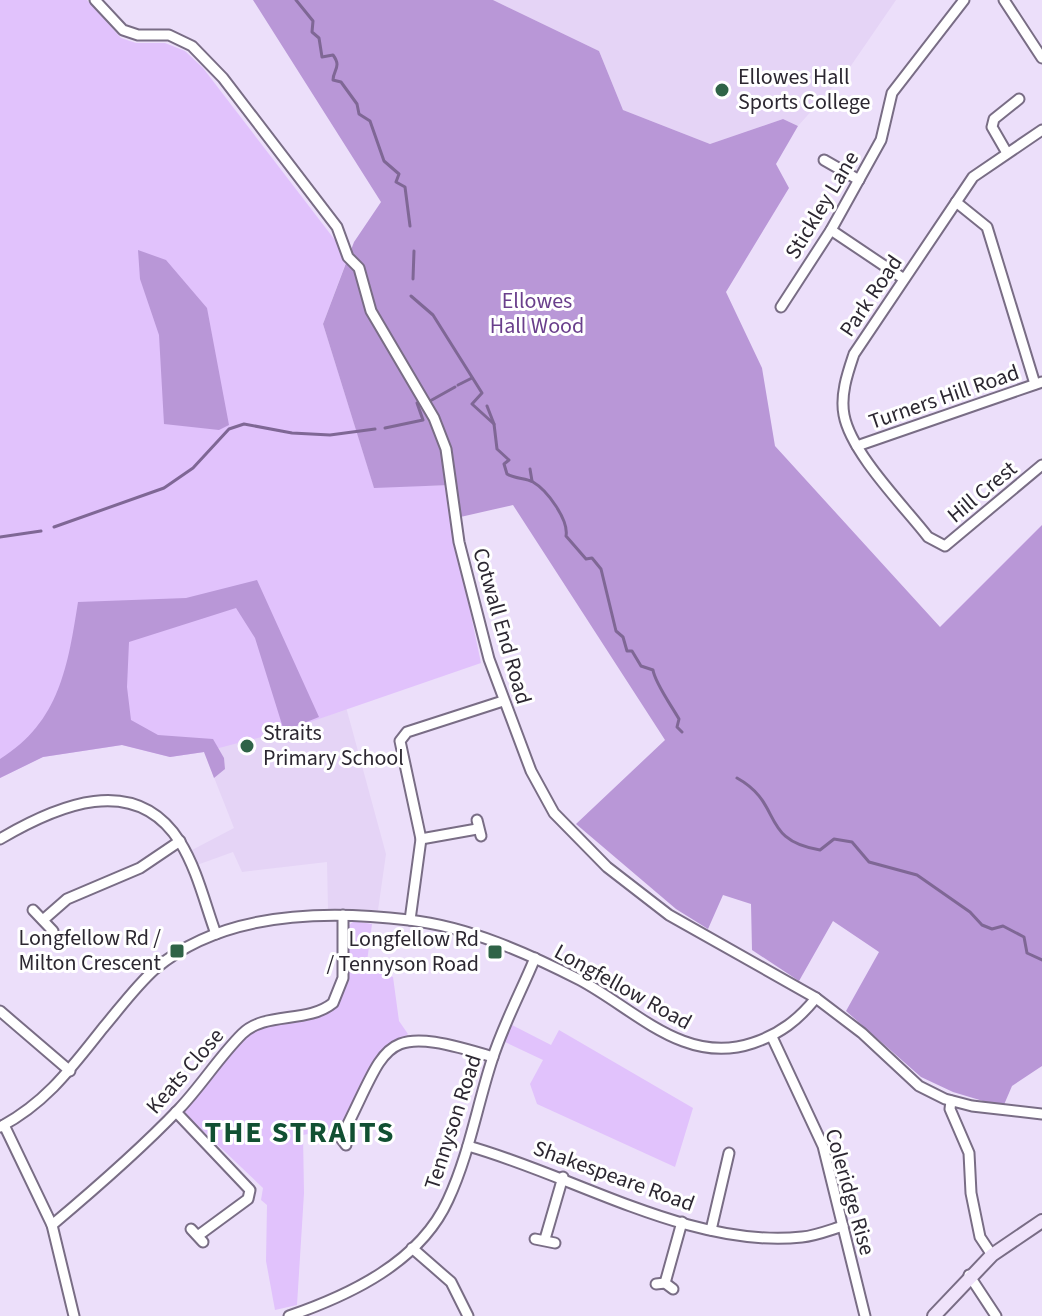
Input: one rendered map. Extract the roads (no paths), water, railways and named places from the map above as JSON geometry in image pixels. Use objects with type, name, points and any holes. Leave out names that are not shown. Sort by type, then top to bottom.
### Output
[{"type":"street","name":"Cotwall End Road","points":[[95,0],[123,30],[138,35],[169,35],[192,46],[223,78],[337,227],[348,257],[359,268],[371,311],[434,418],[446,449],[470,590],[503,701],[531,771],[554,813],[586,848],[698,935],[816,998],[862,1033],[919,1086],[951,1101],[1008,1113],[1042,1114]]},
{"type":"street","points":[[1004,0],[1042,58]]},
{"type":"street","name":"Stickley Lane","points":[[781,307],[831,230],[881,140],[892,93],[962,1]]},
{"type":"street","points":[[1007,153],[992,127],[994,119],[1019,99]]},
{"type":"street","name":"Park Road","points":[[945,546],[928,537],[857,446],[844,415],[847,374],[854,354],[973,177],[1042,130]]},
{"type":"street","points":[[824,160],[859,180]]},
{"type":"street","points":[[956,202],[977,215],[987,227],[1039,383]]},
{"type":"street","points":[[831,230],[904,279]]},
{"type":"street","name":"Turners Hill Road","points":[[857,446],[1039,383]]},
{"type":"street","name":"Hill Crest","points":[[945,546],[1042,465]]},
{"type":"street","points":[[410,920],[421,839],[400,741],[407,732],[503,701]]},
{"type":"street","points":[[0,839],[52,811],[101,799],[130,804],[144,811],[180,841],[216,934]]},
{"type":"street","points":[[421,839],[479,828]]},
{"type":"street","points":[[43,920],[67,899],[140,868],[180,841]]},
{"type":"street","points":[[33,910],[53,931]]},
{"type":"street","name":"Longfellow Road","points":[[2,1126],[36,1106],[70,1071],[155,969],[216,934],[304,916],[343,915],[410,920],[450,928],[535,958],[696,1048],[726,1050],[772,1037],[796,1019],[816,998]]},
{"type":"street","name":"Keats Close","points":[[52,1225],[176,1112],[249,1028],[324,1009],[335,1000],[343,978],[343,915]]},
{"type":"street","name":"Tennyson Road","points":[[289,1316],[304,1314],[363,1286],[429,1231],[447,1202],[468,1146],[493,1057],[535,958]]},
{"type":"street","points":[[0,1011],[70,1071]]},
{"type":"street","name":"Coleridge Rise","points":[[772,1037],[823,1146],[865,1316]]},
{"type":"street","points":[[341,1138],[379,1059],[398,1046],[428,1039],[493,1057]]},
{"type":"street","points":[[951,1101],[950,1109],[969,1153],[971,1193],[980,1237],[992,1255]]},
{"type":"street","points":[[176,1112],[250,1190],[248,1199],[198,1235]]},
{"type":"street","points":[[2,1126],[52,1225],[74,1316]]},
{"type":"street","name":"Shakespeare Road","points":[[468,1146],[711,1230],[803,1237],[843,1226]]},
{"type":"street","points":[[711,1230],[729,1153]]},
{"type":"street","points":[[545,1240],[563,1177]]},
{"type":"street","points":[[934,1316],[969,1275],[992,1255],[1042,1221]]},
{"type":"street","points":[[665,1285],[682,1222]]},
{"type":"street","points":[[412,1248],[451,1282],[468,1316]]},
{"type":"street","points":[[969,1275],[996,1316]]},
{"type":"waterway","points":[[296,0],[313,21],[312,32],[319,38],[322,57],[333,55],[336,59],[333,80],[341,82],[357,104],[359,114],[370,121],[384,161],[399,174],[396,182],[405,187],[410,226]]},
{"type":"waterway","points":[[413,279],[414,251]]},
{"type":"waterway","points":[[411,296],[433,315],[482,393],[472,404],[494,424],[497,449],[509,460],[504,464],[507,474],[533,482],[544,492],[561,514],[566,536],[586,559],[592,558],[601,569],[616,631],[623,637],[627,651],[632,651],[641,666],[653,670],[679,719],[677,727],[682,732]]},
{"type":"waterway","points":[[458,385],[472,378]]},
{"type":"waterway","points":[[430,401],[455,387]]},
{"type":"waterway","points":[[385,428],[423,420],[417,403]]},
{"type":"waterway","points":[[487,406],[494,424]]},
{"type":"waterway","points":[[54,527],[164,488],[193,468],[229,429],[244,424],[292,433],[330,435],[375,429]]},
{"type":"waterway","points":[[530,469],[532,481]]},
{"type":"waterway","points":[[0,537],[41,531]]},
{"type":"waterway","points":[[737,778],[752,788],[779,830],[788,838],[820,850],[834,839],[852,842],[869,862],[917,875],[970,912],[982,925],[992,929],[1003,926],[1024,937],[1027,953],[1042,960]]},
{"type":"place","name":"Ellowes Hall Sports College","points":[[722,90]]},
{"type":"place","name":"Straits Primary School","points":[[247,746]]},
{"type":"place","name":"Longfellow Rd / Milton Crescent","points":[[177,951]]},
{"type":"place","name":"Longfellow Rd / Tennyson Road","points":[[495,952]]},
{"type":"district","name":"THE STRAITS","points":[[300,1132]]},
{"type":"park label","name":"Ellowes Hall Wood","points":[[537,314]]}]
